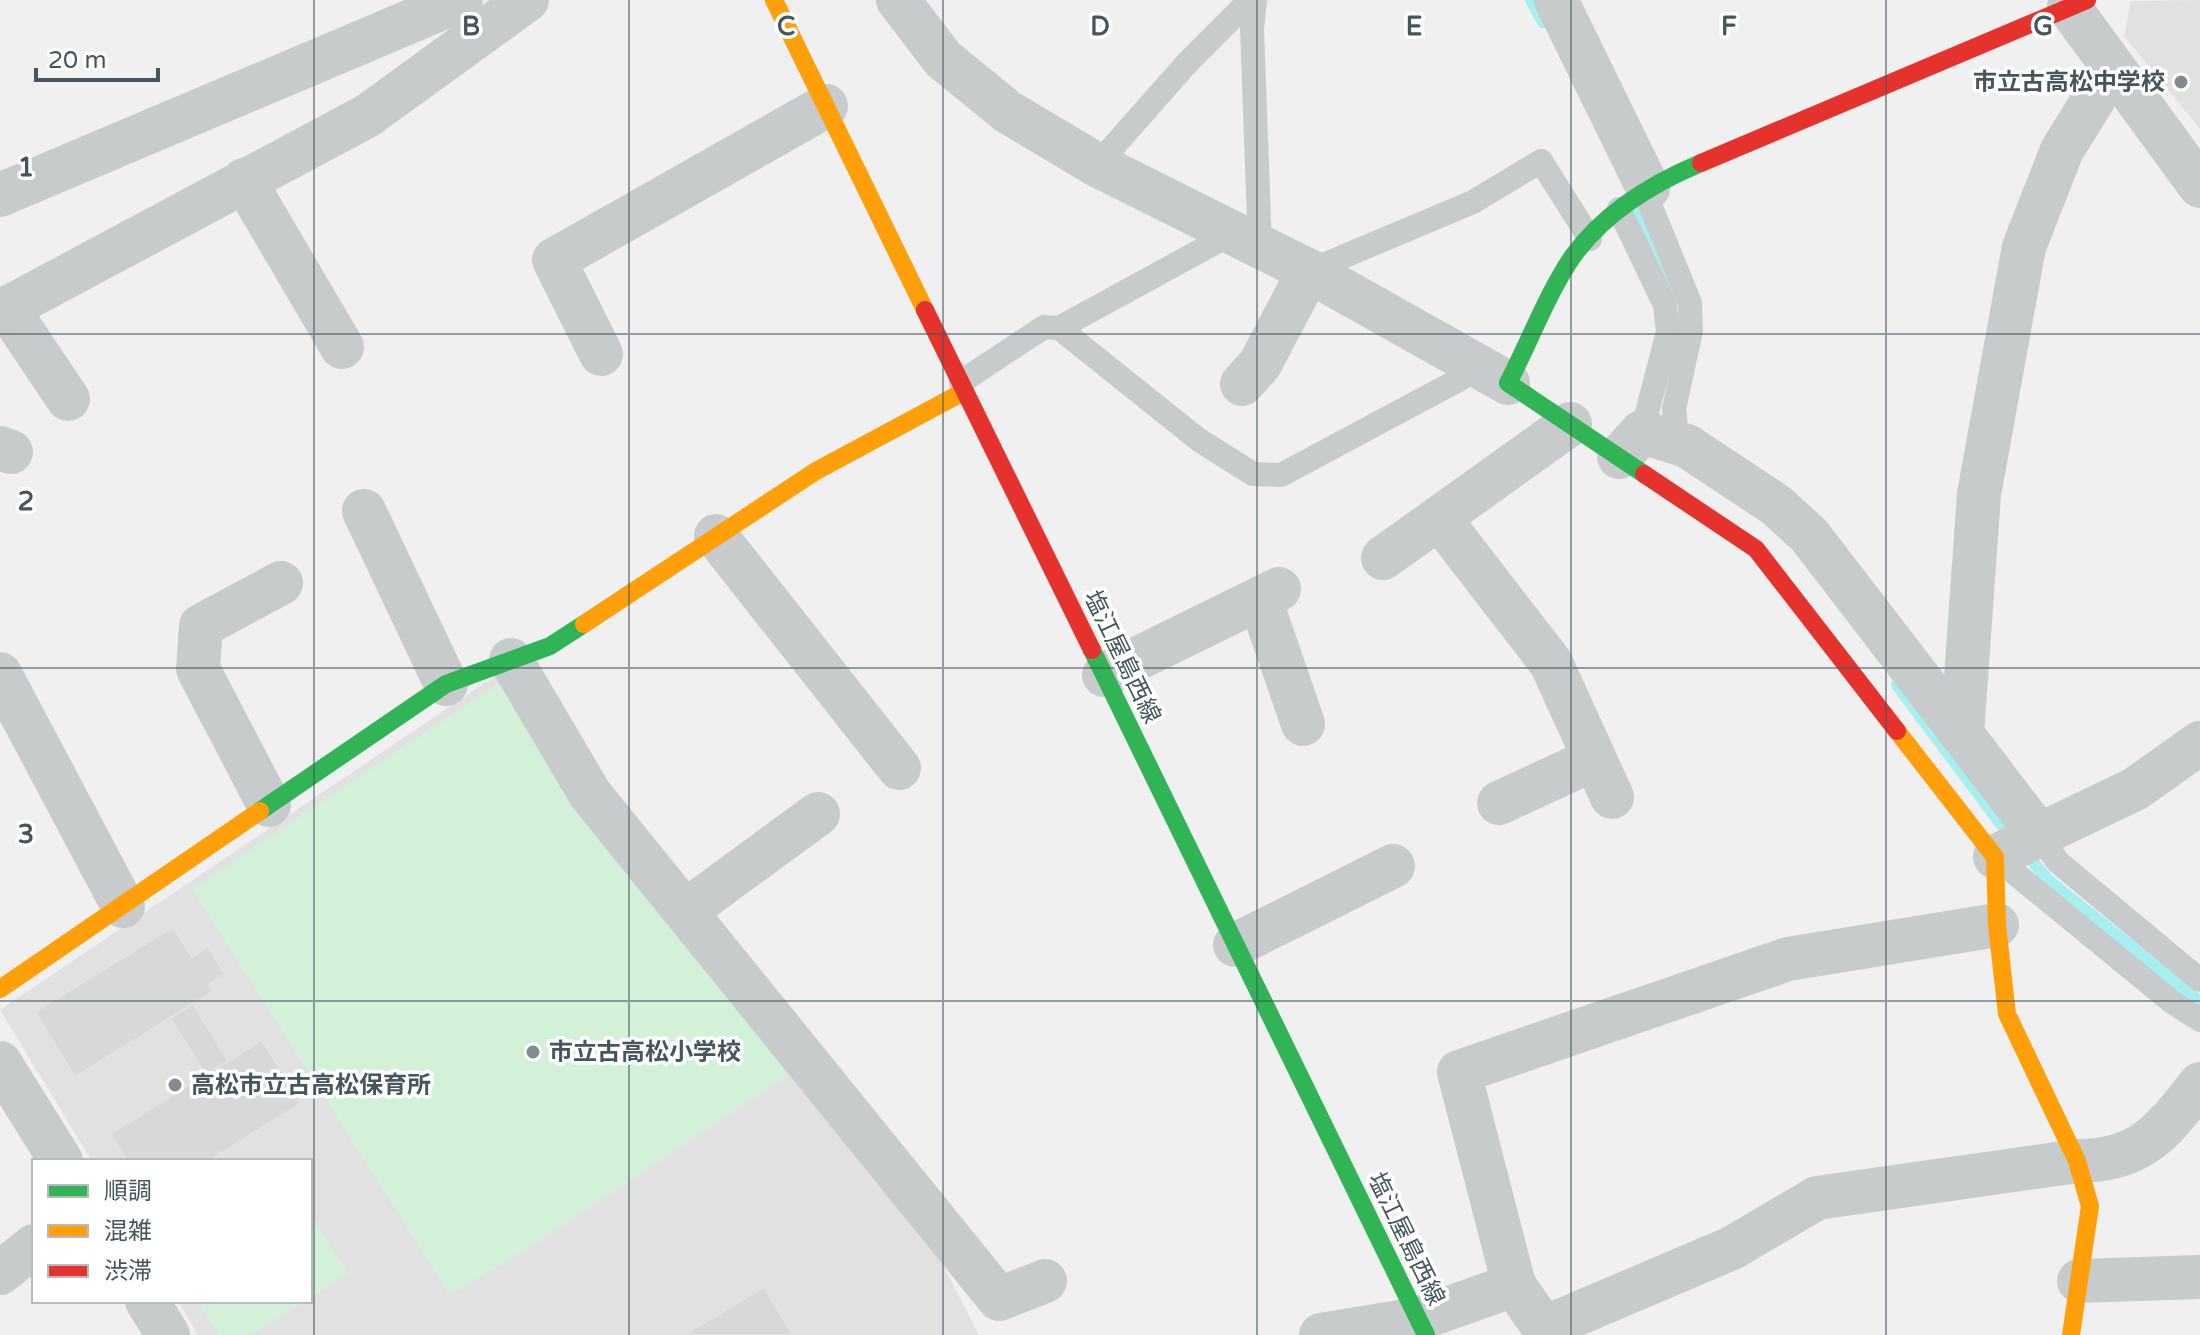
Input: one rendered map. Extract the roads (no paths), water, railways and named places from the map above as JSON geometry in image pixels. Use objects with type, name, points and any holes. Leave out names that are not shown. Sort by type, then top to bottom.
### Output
[{"type":"street","points":[[0,195],[461,0]]},
{"type":"street","points":[[68,399],[4,310],[367,116],[527,0]]},
{"type":"street","name":"塩江屋島西線","points":[[774,0],[1422,1327]]},
{"type":"street","points":[[898,0],[943,59],[1008,112],[1097,165],[1309,271],[1494,375],[1570,424],[1647,442],[1687,446],[1776,505],[1809,535],[1962,734],[2017,846],[1997,925],[2007,1014],[2077,1161],[2090,1206],[2071,1335]]},
{"type":"street","points":[[1556,0],[1637,196]]},
{"type":"street","points":[[1494,375],[1573,256],[1637,196],[2078,4],[2113,68],[2200,186]]},
{"type":"street","points":[[1962,734],[1979,494],[2024,247],[2062,150],[2113,68]]},
{"type":"street","points":[[601,354],[554,260],[826,106]]},
{"type":"street","points":[[244,180],[342,347]]},
{"type":"street","points":[[1242,384],[1260,364],[1309,271]]},
{"type":"street","points":[[0,989],[446,684],[550,646],[816,471],[963,386]]},
{"type":"street","points":[[1383,558],[1570,424]]},
{"type":"street","points":[[1647,442],[1756,549],[2017,846]]},
{"type":"street","points":[[364,511],[446,684]]},
{"type":"street","points":[[1439,518],[1551,663],[1603,778],[1499,803]]},
{"type":"street","points":[[716,536],[899,768]]},
{"type":"street","points":[[269,805],[198,669],[201,626],[281,583]]},
{"type":"street","points":[[1104,675],[1270,594],[1303,724]]},
{"type":"street","points":[[511,660],[590,794],[999,1299],[1045,1281]]},
{"type":"street","points":[[0,674],[123,906]]},
{"type":"street","points":[[2017,846],[2135,789],[2200,743]]},
{"type":"street","points":[[687,910],[818,814]]},
{"type":"street","points":[[1235,945],[1393,866]]},
{"type":"street","points":[[1997,925],[1788,959],[1459,1072],[1514,1285],[1544,1328],[1732,1248],[1817,1198],[2077,1161],[2104,1161],[2136,1150],[2162,1133],[2200,1084]]},
{"type":"street","points":[[0,1063],[60,1159]]},
{"type":"street","points":[[0,1273],[32,1248]]},
{"type":"street","points":[[2079,1281],[2200,1277]]},
{"type":"street","points":[[1321,1335],[1422,1327],[1514,1285]]},
{"type":"street","points":[[148,1303],[168,1335]]},
{"type":"lane","points":[[1097,165],[1188,62],[1253,0]]},
{"type":"lane","points":[[963,386],[1044,327],[1059,328],[1246,241],[1253,0]]},
{"type":"lane","points":[[1309,271],[1473,202],[1541,161],[1590,239]]},
{"type":"lane","points":[[1637,196],[1665,305],[1668,332],[1647,442]]},
{"type":"lane","points":[[1637,196],[1690,303],[1691,331],[1674,409],[1647,442]]},
{"type":"lane","points":[[1059,328],[1199,440],[1253,474],[1281,475],[1494,375]]},
{"type":"lane","points":[[2017,846],[2058,862],[2200,980]]},
{"type":"lane","points":[[2017,846],[2172,1002],[2200,1020]]},
{"type":"waterway","points":[[1531,0],[1543,22]]},
{"type":"waterway","points":[[1636,206],[1673,296]]},
{"type":"waterway","points":[[1897,685],[1997,819],[2048,880],[2200,1002]]},
{"type":"place","name":"市立古高松中学校","points":[[2181,82]]},
{"type":"place","name":"市立古高松小学校","points":[[533,1052]]},
{"type":"place","name":"高松市立古高松保育所","points":[[175,1085]]}]
